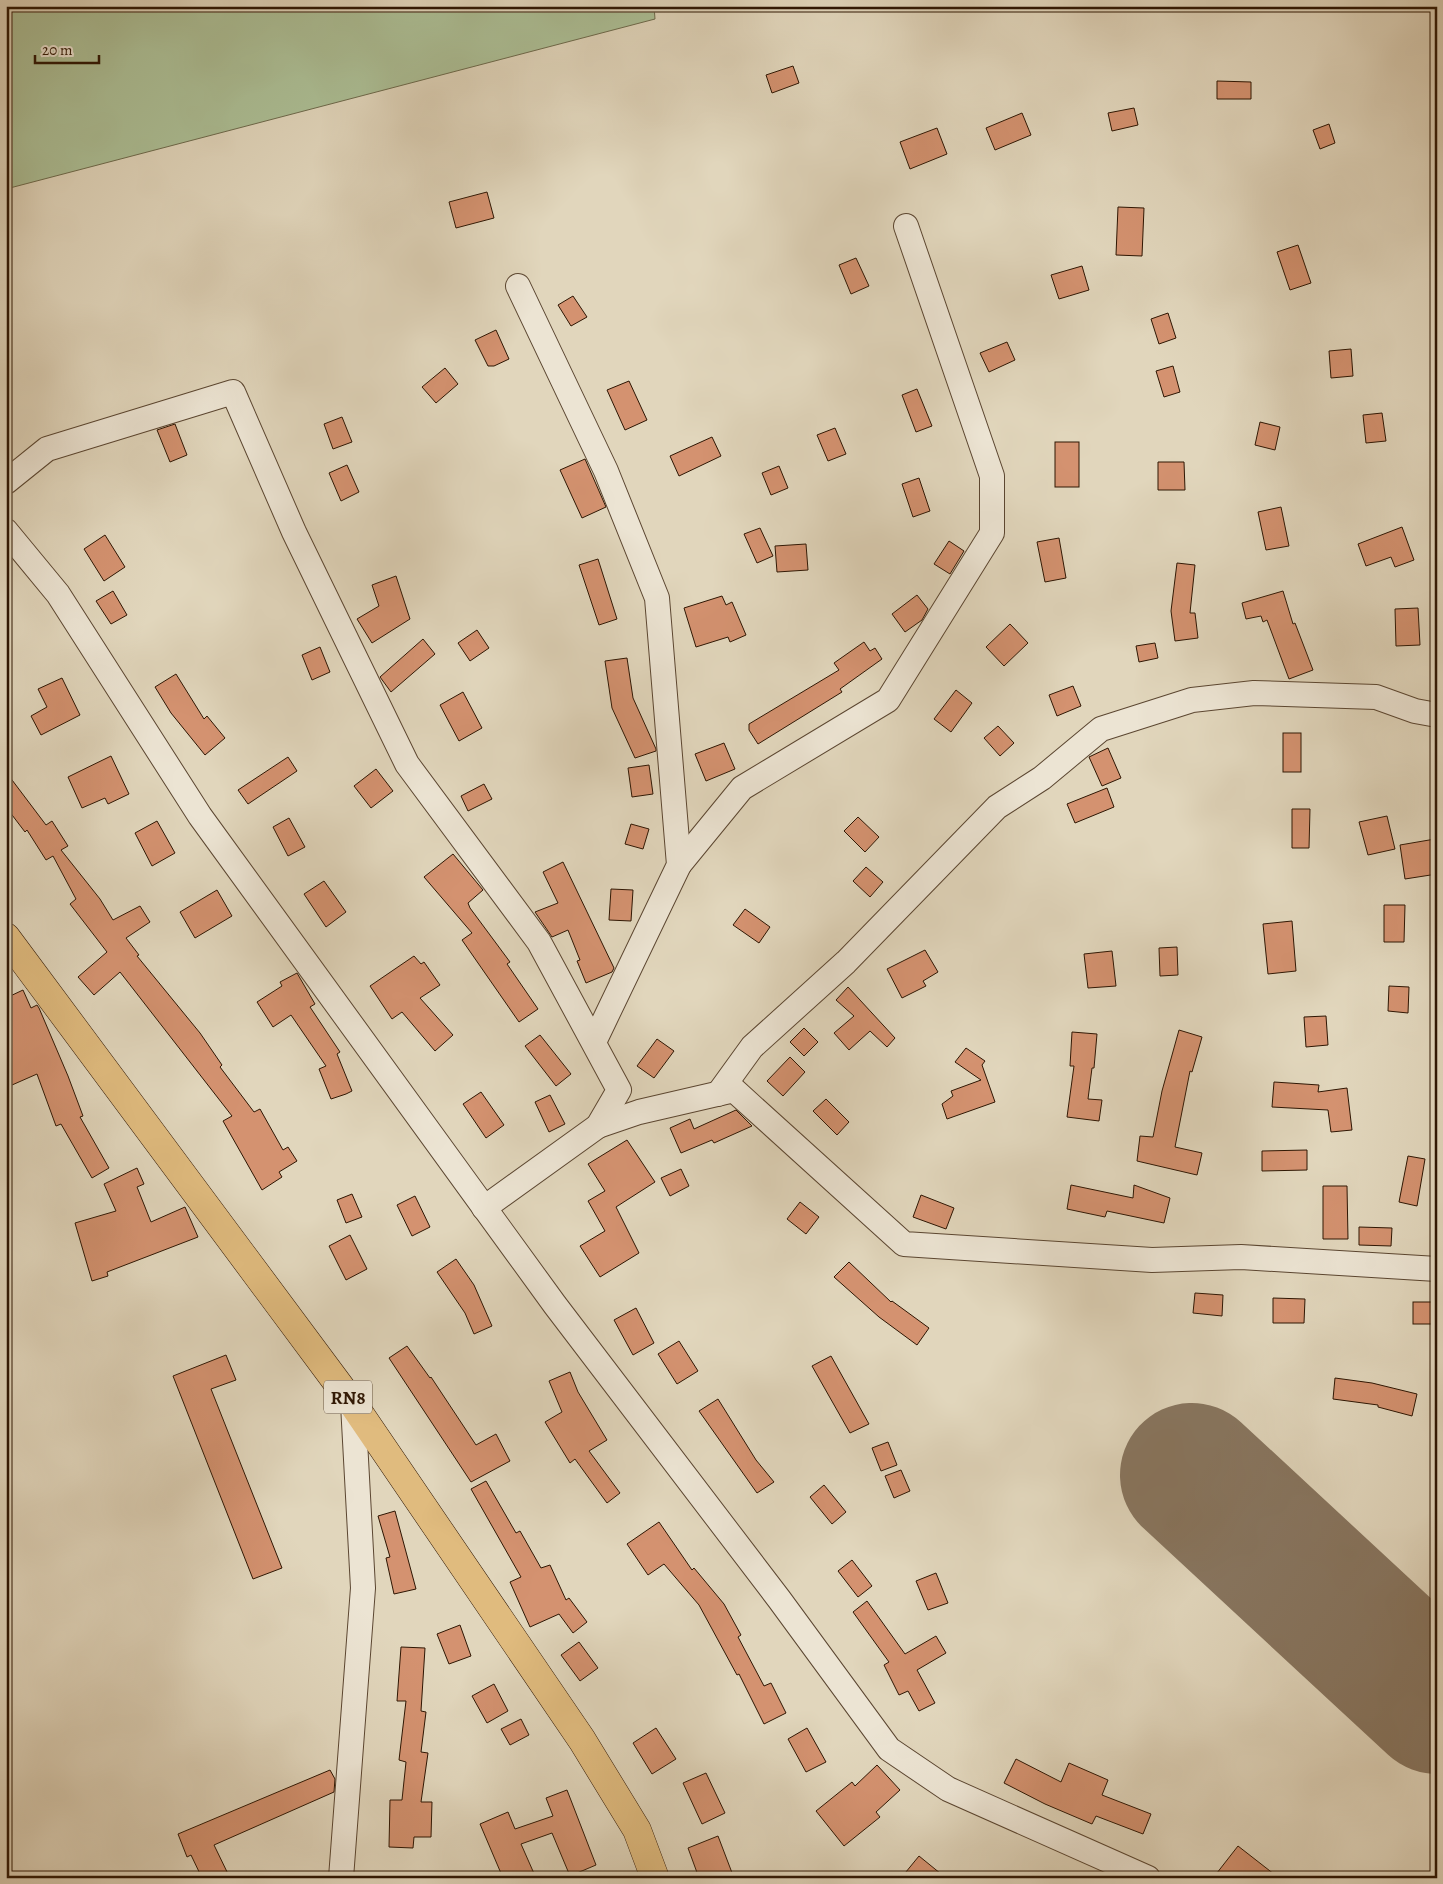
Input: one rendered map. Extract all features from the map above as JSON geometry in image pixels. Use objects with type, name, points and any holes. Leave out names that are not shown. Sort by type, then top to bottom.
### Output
[{"type":"main road","name":"RN8","points":[[6,938],[353,1404],[582,1740],[636,1830],[655,1878]]},
{"type":"street","points":[[594,1042],[679,865],[742,788],[888,700],[992,534],[992,476],[906,226]]},
{"type":"street","points":[[518,286],[606,471],[657,598],[679,865]]},
{"type":"street","points":[[6,482],[47,449],[233,392],[294,532],[406,764],[539,942],[620,1090],[598,1126]]},
{"type":"street","points":[[6,531],[58,594],[200,816],[484,1208],[555,1305],[779,1599],[889,1749],[948,1789],[1148,1878]]},
{"type":"street","points":[[718,1094],[752,1047],[846,962],[997,807],[1042,778],[1101,729],[1192,700],[1254,693],[1376,697],[1415,711],[1437,715]]},
{"type":"street","points":[[484,1208],[598,1126],[638,1112],[734,1090],[904,1244],[1152,1260],[1241,1257],[1437,1269]]},
{"type":"street","points":[[341,1878],[363,1588],[353,1404]]},
{"type":"green space","points":[[6,6],[654,6],[655,19],[6,189]]},
{"type":"building","points":[[793,66],[799,83],[772,93],[766,75]]},
{"type":"building","points":[[1217,81],[1251,82],[1251,99],[1217,99]]},
{"type":"building","points":[[1134,108],[1138,125],[1112,131],[1108,113]]},
{"type":"building","points":[[1022,113],[1031,135],[995,150],[986,128]]},
{"type":"building","points":[[1329,124],[1335,143],[1320,149],[1313,130]]},
{"type":"building","points":[[937,128],[947,154],[910,169],[900,142]]},
{"type":"building","points":[[487,192],[494,218],[456,228],[449,202]]},
{"type":"building","points":[[1118,207],[1144,208],[1142,256],[1116,255]]},
{"type":"building","points":[[1298,245],[1311,283],[1290,290],[1277,252]]},
{"type":"building","points":[[856,258],[869,286],[851,294],[839,265]]},
{"type":"building","points":[[1082,266],[1089,290],[1059,299],[1051,275]]},
{"type":"building","points":[[573,296],[587,317],[571,326],[558,305]]},
{"type":"building","points":[[1168,313],[1176,338],[1159,344],[1151,319]]},
{"type":"building","points":[[496,330],[509,359],[494,366],[488,366],[475,340]]},
{"type":"building","points":[[1007,342],[1015,360],[989,372],[980,353]]},
{"type":"building","points":[[1351,349],[1353,376],[1331,378],[1329,351]]},
{"type":"building","points":[[1173,366],[1180,392],[1164,397],[1156,371]]},
{"type":"building","points":[[445,368],[458,384],[436,403],[422,387]]},
{"type":"building","points":[[629,381],[647,420],[625,430],[607,390]]},
{"type":"building","points":[[917,389],[932,426],[916,432],[902,395]]},
{"type":"building","points":[[1382,413],[1386,441],[1366,443],[1363,415]]},
{"type":"building","points":[[342,417],[352,442],[333,449],[324,424]]},
{"type":"building","points":[[1260,422],[1280,427],[1275,450],[1255,445]]},
{"type":"building","points":[[175,424],[187,455],[170,462],[157,430]]},
{"type":"building","points":[[835,428],[846,454],[828,461],[817,435]]},
{"type":"building","points":[[712,437],[721,456],[679,476],[670,456]]},
{"type":"building","points":[[1055,442],[1079,442],[1079,487],[1055,487]]},
{"type":"building","points":[[585,459],[606,507],[582,518],[560,470]]},
{"type":"building","points":[[1158,462],[1184,462],[1185,490],[1158,490]]},
{"type":"building","points":[[347,465],[359,492],[341,501],[329,473]]},
{"type":"building","points":[[779,466],[788,488],[771,495],[762,473]]},
{"type":"building","points":[[919,478],[930,511],[913,517],[902,484]]},
{"type":"building","points":[[1281,507],[1289,546],[1266,550],[1258,512]]},
{"type":"building","points":[[1402,527],[1414,560],[1395,567],[1391,557],[1366,566],[1358,544]]},
{"type":"building","points":[[760,528],[773,556],[757,563],[744,534]]},
{"type":"building","points":[[105,535],[125,567],[104,581],[84,549]]},
{"type":"building","points":[[1059,538],[1066,578],[1045,582],[1037,542]]},
{"type":"building","points":[[949,541],[964,551],[950,574],[934,564]]},
{"type":"building","points":[[806,544],[808,570],[777,572],[775,546]]},
{"type":"building","points":[[598,559],[617,619],[599,625],[579,565]]},
{"type":"building","points":[[1177,563],[1195,565],[1190,613],[1195,613],[1198,638],[1175,641],[1171,611]]},
{"type":"building","points":[[396,576],[410,619],[372,643],[357,619],[379,606],[372,585]]},
{"type":"building","points":[[113,591],[127,615],[111,624],[96,601]]},
{"type":"building","points":[[1283,591],[1293,624],[1295,623],[1313,670],[1289,679],[1267,620],[1263,622],[1261,616],[1246,619],[1242,603]]},
{"type":"building","points":[[917,595],[928,609],[922,620],[905,632],[892,614]]},
{"type":"building","points":[[722,596],[726,605],[732,602],[746,635],[730,642],[728,637],[696,647],[684,608]]},
{"type":"building","points":[[1418,608],[1420,645],[1396,646],[1395,609]]},
{"type":"building","points":[[1010,624],[1028,643],[1004,666],[986,647]]},
{"type":"building","points":[[477,630],[489,648],[470,661],[458,643]]},
{"type":"building","points":[[423,639],[435,654],[391,692],[380,677]]},
{"type":"building","points":[[864,642],[870,651],[875,648],[882,659],[840,689],[842,692],[758,744],[749,730],[749,724],[839,670],[834,663]]},
{"type":"building","points":[[1155,643],[1158,658],[1139,662],[1136,646]]},
{"type":"building","points":[[320,647],[330,672],[312,680],[302,655]]},
{"type":"building","points":[[627,658],[633,698],[656,749],[656,751],[635,758],[612,708],[605,661]]},
{"type":"building","points":[[176,674],[204,719],[207,716],[225,738],[205,755],[171,713],[155,687]]},
{"type":"building","points":[[62,678],[80,715],[41,735],[31,716],[47,707],[38,689]]},
{"type":"building","points":[[1073,686],[1081,706],[1057,716],[1049,695]]},
{"type":"building","points":[[956,690],[972,703],[951,732],[934,719]]},
{"type":"building","points":[[463,692],[482,728],[459,741],[440,705]]},
{"type":"building","points":[[998,726],[1014,743],[1000,756],[984,738]]},
{"type":"building","points":[[1283,733],[1301,733],[1301,772],[1283,772]]},
{"type":"building","points":[[724,743],[735,769],[706,781],[695,754]]},
{"type":"building","points":[[1108,748],[1121,778],[1102,786],[1089,757]]},
{"type":"building","points":[[111,756],[129,794],[108,804],[105,798],[82,808],[68,777]]},
{"type":"building","points":[[288,757],[297,771],[248,804],[238,790]]},
{"type":"building","points":[[649,765],[653,794],[632,797],[628,768]]},
{"type":"building","points":[[376,769],[393,791],[371,808],[354,786]]},
{"type":"building","points":[[6,772],[46,825],[52,821],[68,846],[61,850],[100,899],[113,920],[140,906],[150,922],[126,938],[139,955],[137,956],[200,1033],[222,1065],[220,1067],[254,1112],[260,1109],[283,1150],[288,1147],[297,1161],[279,1172],[282,1177],[262,1190],[223,1121],[232,1116],[120,972],[94,995],[78,977],[107,952],[70,904],[76,899],[53,856],[46,860],[27,830],[25,832],[6,807]]},
{"type":"building","points":[[484,784],[492,799],[468,811],[461,796]]},
{"type":"building","points":[[1107,788],[1114,807],[1075,823],[1067,804]]},
{"type":"building","points":[[1292,809],[1310,809],[1309,848],[1292,848]]},
{"type":"building","points":[[1387,816],[1395,849],[1368,855],[1359,822]]},
{"type":"building","points":[[858,817],[879,837],[865,852],[844,831]]},
{"type":"building","points":[[289,818],[305,847],[288,856],[273,827]]},
{"type":"building","points":[[157,821],[175,853],[152,866],[135,833]]},
{"type":"building","points":[[631,824],[649,829],[643,849],[625,844]]},
{"type":"building","points":[[1435,839],[1437,874],[1405,879],[1400,845]]},
{"type":"building","points":[[453,854],[483,890],[468,903],[470,908],[510,962],[507,964],[538,1009],[519,1022],[462,940],[472,933],[424,877]]},
{"type":"building","points":[[563,862],[614,968],[612,972],[586,983],[577,961],[580,960],[568,930],[552,937],[535,912],[558,903],[543,872]]},
{"type":"building","points":[[866,867],[883,882],[870,897],[853,881]]},
{"type":"building","points":[[324,881],[346,912],[326,927],[304,894]]},
{"type":"building","points":[[611,889],[633,890],[631,921],[609,920]]},
{"type":"building","points":[[217,890],[232,916],[195,938],[180,912]]},
{"type":"building","points":[[1384,905],[1405,905],[1404,942],[1384,942]]},
{"type":"building","points":[[745,909],[770,927],[759,943],[733,925]]},
{"type":"building","points":[[1292,921],[1296,971],[1268,974],[1263,924]]},
{"type":"building","points":[[1177,947],[1178,975],[1160,976],[1159,948]]},
{"type":"building","points":[[925,950],[938,972],[923,981],[926,986],[902,998],[887,969]]},
{"type":"building","points":[[1112,951],[1116,986],[1088,988],[1084,954]]},
{"type":"building","points":[[414,956],[421,964],[424,962],[440,985],[420,998],[453,1035],[435,1051],[402,1012],[392,1019],[370,986]]},
{"type":"building","points":[[297,973],[315,1004],[310,1007],[340,1052],[337,1054],[352,1091],[346,1094],[331,1099],[319,1069],[326,1066],[291,1015],[273,1027],[257,1002],[282,986],[280,982]]},
{"type":"building","points":[[1389,986],[1409,987],[1408,1013],[1388,1011]]},
{"type":"building","points":[[848,987],[895,1038],[887,1047],[870,1031],[849,1050],[834,1033],[854,1016],[836,1000]]},
{"type":"building","points":[[23,990],[31,1008],[37,1005],[39,1008],[68,1076],[83,1116],[80,1117],[109,1168],[92,1178],[61,1124],[56,1126],[37,1074],[12,1085],[6,1073],[6,998]]},
{"type":"building","points":[[1326,1016],[1328,1045],[1306,1047],[1304,1017]]},
{"type":"building","points":[[804,1028],[818,1042],[804,1056],[790,1042]]},
{"type":"building","points":[[1179,1030],[1202,1037],[1192,1072],[1190,1071],[1175,1147],[1202,1153],[1197,1175],[1137,1161],[1140,1136],[1153,1137],[1162,1091]]},
{"type":"building","points":[[1072,1032],[1097,1034],[1094,1068],[1092,1068],[1088,1099],[1102,1100],[1099,1121],[1067,1117],[1074,1066],[1070,1066]]},
{"type":"building","points":[[540,1035],[571,1074],[556,1086],[525,1046]]},
{"type":"building","points":[[657,1039],[674,1051],[654,1078],[637,1066]]},
{"type":"building","points":[[966,1048],[985,1061],[982,1065],[995,1102],[947,1119],[942,1104],[953,1096],[951,1091],[981,1080],[955,1062]]},
{"type":"building","points":[[790,1057],[805,1072],[783,1096],[767,1081]]},
{"type":"building","points":[[1274,1082],[1319,1085],[1318,1092],[1347,1088],[1352,1130],[1331,1132],[1328,1110],[1272,1107]]},
{"type":"building","points":[[481,1092],[504,1125],[486,1138],[463,1104]]},
{"type":"building","points":[[550,1095],[565,1124],[549,1132],[535,1102]]},
{"type":"building","points":[[826,1099],[849,1122],[837,1135],[813,1111]]},
{"type":"building","points":[[736,1110],[752,1126],[714,1143],[712,1140],[681,1153],[670,1128],[690,1119],[694,1129]]},
{"type":"building","points":[[627,1140],[655,1182],[616,1207],[639,1253],[600,1277],[580,1246],[605,1231],[588,1201],[605,1191],[588,1164]]},
{"type":"building","points":[[1307,1150],[1307,1170],[1262,1171],[1262,1151]]},
{"type":"building","points":[[1408,1156],[1425,1159],[1417,1206],[1399,1202]]},
{"type":"building","points":[[137,1168],[144,1184],[137,1187],[151,1222],[185,1207],[198,1237],[107,1272],[108,1276],[92,1281],[75,1223],[116,1211],[104,1184]]},
{"type":"building","points":[[681,1169],[689,1186],[670,1196],[661,1178]]},
{"type":"building","points":[[1071,1185],[1133,1198],[1134,1185],[1170,1198],[1164,1223],[1107,1211],[1105,1217],[1067,1209]]},
{"type":"building","points":[[1323,1186],[1347,1186],[1348,1239],[1323,1239]]},
{"type":"building","points":[[352,1194],[362,1217],[346,1223],[337,1200]]},
{"type":"building","points":[[921,1195],[954,1208],[946,1229],[913,1217]]},
{"type":"building","points":[[415,1196],[430,1227],[412,1236],[397,1205]]},
{"type":"building","points":[[800,1202],[819,1217],[806,1234],[787,1219]]},
{"type":"building","points":[[1359,1227],[1392,1228],[1391,1246],[1359,1245]]},
{"type":"building","points":[[350,1235],[367,1269],[346,1280],[329,1246]]},
{"type":"building","points":[[456,1259],[474,1285],[492,1326],[474,1334],[465,1313],[437,1272]]},
{"type":"building","points":[[849,1262],[891,1302],[929,1328],[917,1345],[879,1317],[834,1277]]},
{"type":"building","points":[[1195,1293],[1223,1295],[1222,1316],[1193,1313]]},
{"type":"building","points":[[1273,1298],[1305,1299],[1304,1323],[1273,1323]]},
{"type":"building","points":[[1413,1302],[1432,1302],[1432,1324],[1413,1324]]},
{"type":"building","points":[[636,1308],[654,1343],[633,1355],[614,1320]]},
{"type":"building","points":[[679,1341],[698,1371],[677,1384],[658,1354]]},
{"type":"building","points":[[407,1346],[431,1377],[476,1445],[496,1434],[510,1461],[471,1482],[389,1358]]},
{"type":"building","points":[[226,1355],[236,1380],[211,1389],[282,1568],[253,1579],[173,1376]]},
{"type":"building","points":[[831,1356],[869,1424],[850,1433],[812,1366]]},
{"type":"building","points":[[570,1372],[578,1392],[607,1440],[589,1451],[620,1493],[607,1503],[575,1459],[570,1463],[545,1422],[562,1412],[549,1381]]},
{"type":"building","points":[[1335,1378],[1372,1383],[1417,1394],[1412,1416],[1378,1407],[1378,1405],[1333,1399]]},
{"type":"building","points":[[718,1399],[756,1460],[774,1482],[757,1493],[699,1411]]},
{"type":"building","points":[[888,1442],[897,1465],[881,1471],[872,1448]]},
{"type":"building","points":[[901,1470],[910,1491],[894,1498],[885,1476]]},
{"type":"building","points":[[486,1481],[516,1533],[520,1531],[541,1568],[550,1565],[566,1600],[569,1598],[587,1622],[573,1633],[559,1614],[530,1627],[510,1582],[521,1577],[471,1489]]},
{"type":"building","points":[[824,1485],[846,1512],[832,1524],[810,1497]]},
{"type":"building","points":[[395,1511],[416,1589],[394,1594],[386,1558],[390,1557],[378,1516]]},
{"type":"building","points":[[659,1522],[692,1570],[694,1568],[724,1604],[741,1635],[738,1637],[764,1686],[771,1683],[786,1713],[764,1724],[739,1674],[737,1675],[699,1605],[664,1564],[648,1575],[627,1544]]},
{"type":"building","points":[[852,1560],[872,1586],[858,1597],[838,1571]]},
{"type":"building","points":[[936,1573],[948,1603],[928,1610],[916,1581]]},
{"type":"building","points":[[867,1601],[905,1654],[936,1636],[946,1653],[917,1670],[935,1703],[919,1711],[908,1691],[899,1695],[884,1665],[889,1662],[853,1612]]},
{"type":"building","points":[[460,1625],[471,1656],[449,1664],[437,1634]]},
{"type":"building","points":[[579,1642],[598,1668],[580,1681],[561,1655]]},
{"type":"building","points":[[401,1647],[425,1648],[421,1711],[426,1712],[421,1752],[428,1753],[421,1802],[432,1802],[431,1837],[414,1837],[413,1848],[389,1847],[390,1800],[402,1800],[406,1762],[399,1760],[406,1701],[397,1701]]},
{"type":"building","points":[[494,1684],[508,1711],[487,1723],[472,1696]]},
{"type":"building","points":[[521,1719],[529,1735],[510,1745],[501,1729]]},
{"type":"building","points":[[656,1728],[676,1759],[652,1774],[633,1743]]},
{"type":"building","points":[[807,1728],[826,1762],[806,1772],[788,1739]]},
{"type":"building","points":[[1016,1759],[1061,1782],[1069,1763],[1108,1780],[1102,1795],[1151,1814],[1143,1834],[1096,1816],[1092,1824],[1045,1804],[1004,1783]]},
{"type":"building","points":[[877,1765],[900,1790],[876,1812],[880,1817],[844,1846],[816,1811],[852,1782],[855,1786]]},
{"type":"building","points":[[330,1770],[335,1779],[334,1792],[214,1845],[230,1878],[202,1878],[191,1855],[187,1857],[178,1834]]},
{"type":"building","points":[[706,1773],[725,1813],[702,1824],[683,1783]]},
{"type":"building","points":[[567,1790],[596,1865],[570,1876],[552,1833],[521,1844],[536,1878],[503,1878],[480,1824],[508,1812],[515,1829],[553,1816],[546,1798]]},
{"type":"building","points":[[718,1836],[734,1878],[699,1878],[688,1848]]},
{"type":"building","points":[[1238,1846],[1279,1878],[1213,1878]]},
{"type":"building","points":[[919,1856],[946,1878],[901,1878]]},
{"type":"runway","points":[[1192,1475],[1437,1702]]}]
